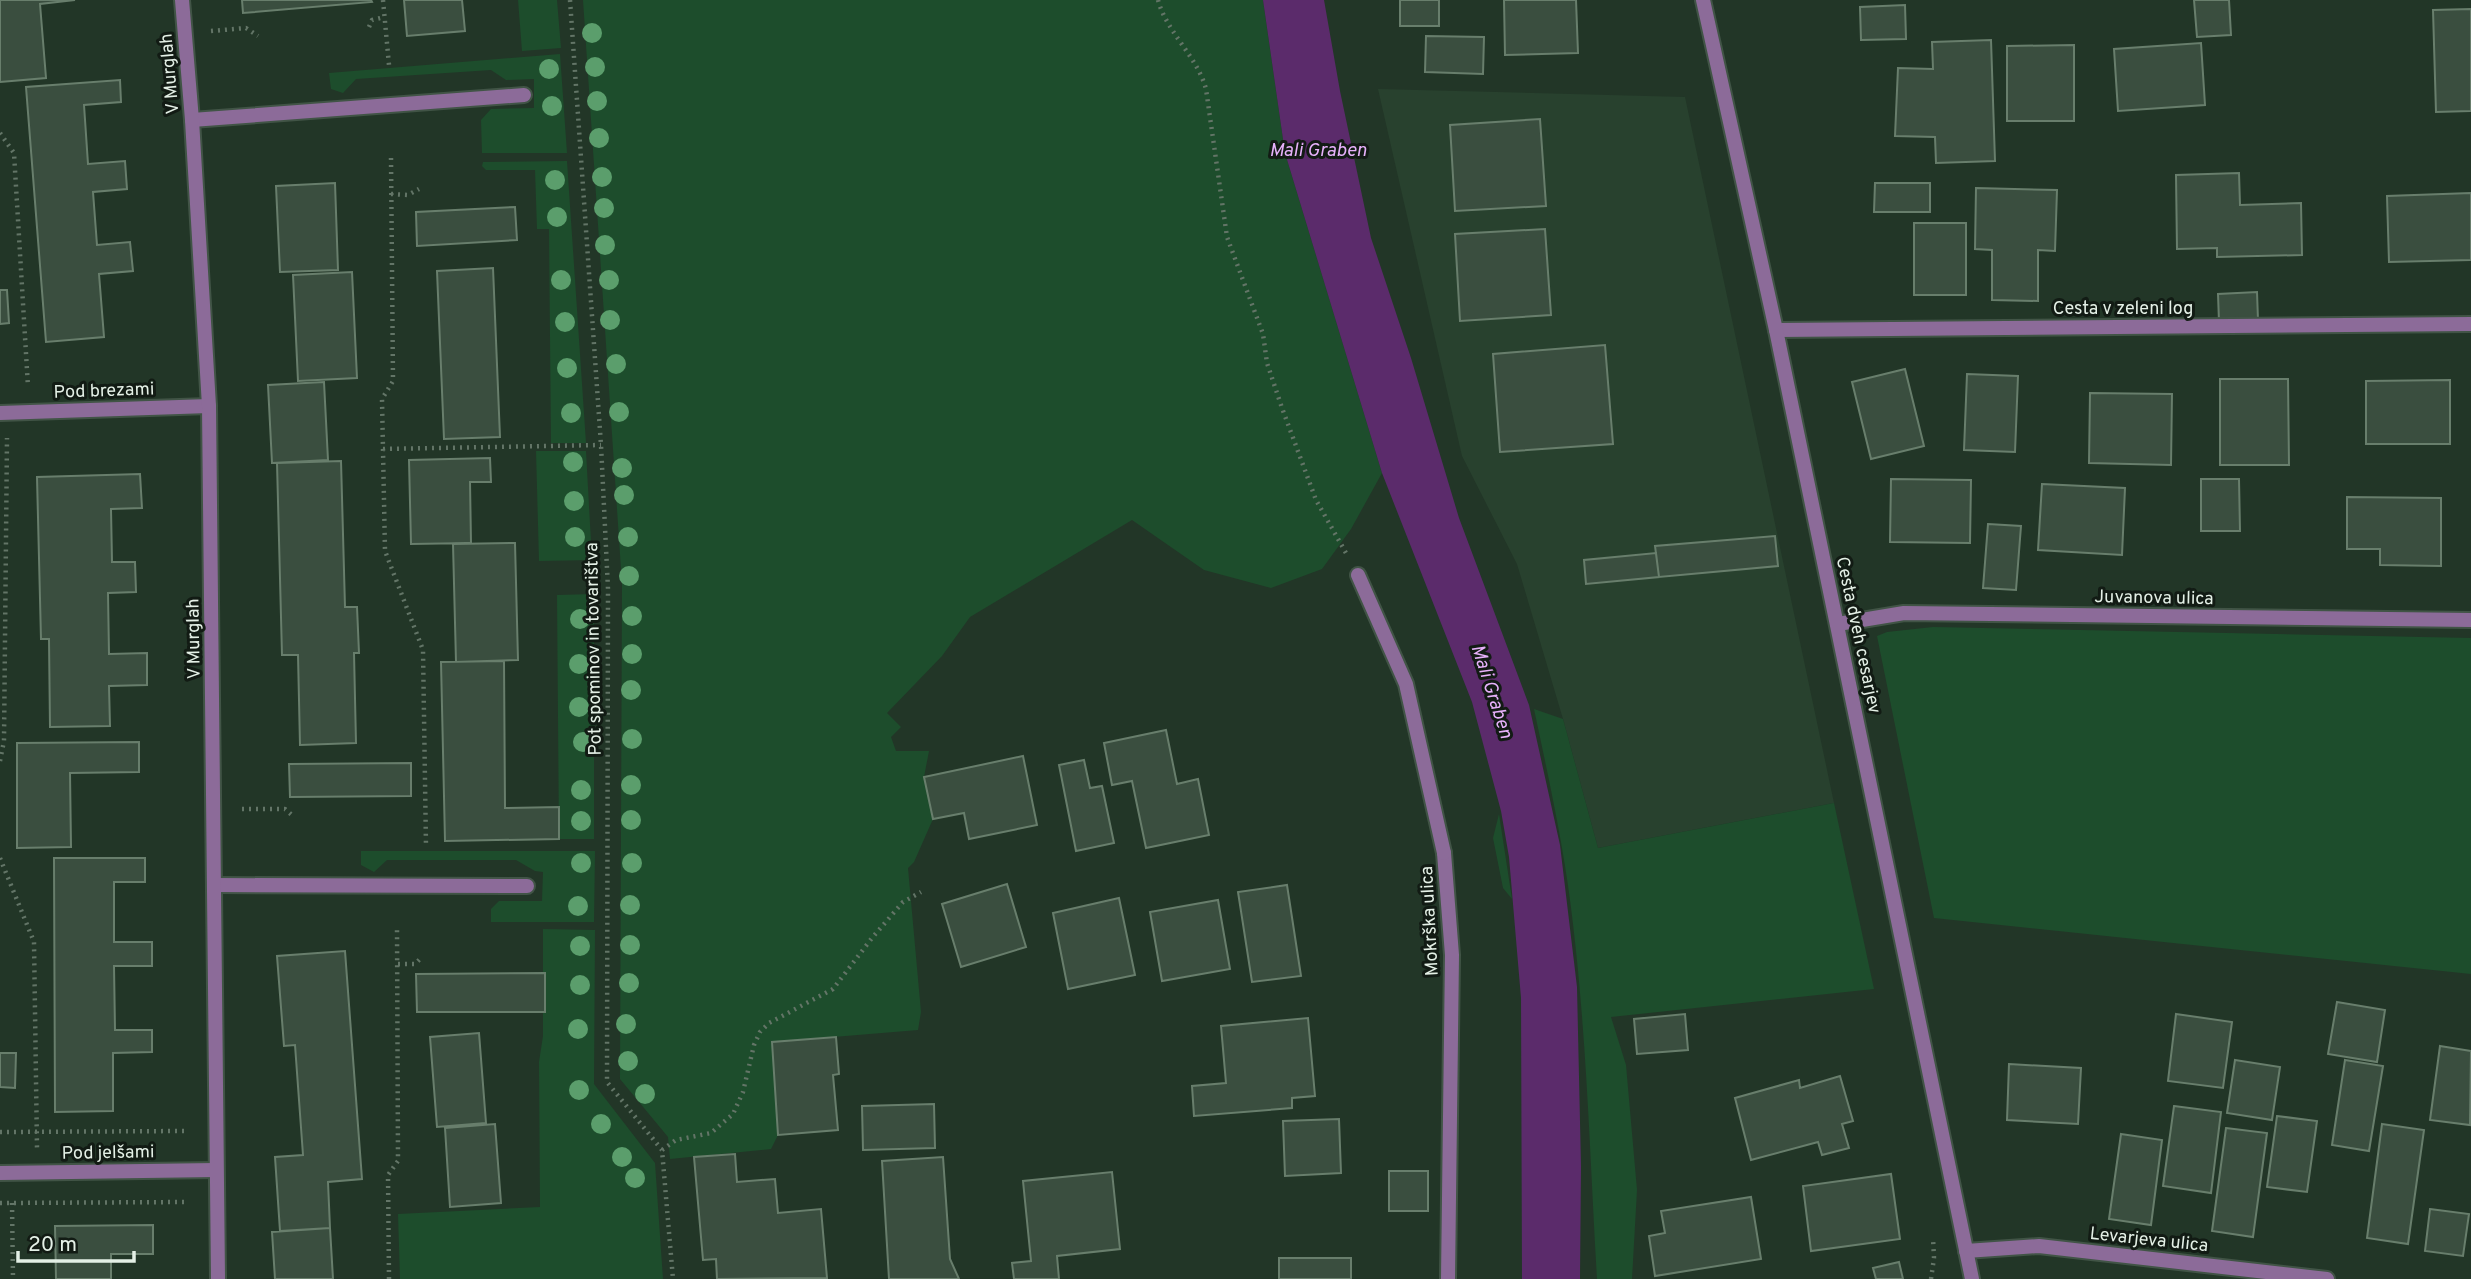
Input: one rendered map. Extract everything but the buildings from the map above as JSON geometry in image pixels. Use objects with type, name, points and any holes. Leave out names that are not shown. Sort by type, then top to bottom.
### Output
[{"type":"street","name":"V Murglah","points":[[182,0],[209,406],[218,1279]]},
{"type":"street","name":"Cesta dveh cesarjev","points":[[1703,0],[1838,624],[1972,1279]]},
{"type":"street","points":[[192,120],[524,95]]},
{"type":"street","name":"Cesta v zeleni log","points":[[1776,330],[2471,324]]},
{"type":"street","name":"Pod brezami","points":[[4,413],[209,406]]},
{"type":"street","name":"Mokrška ulica","points":[[1358,575],[1406,684],[1444,853],[1452,955],[1448,1279]]},
{"type":"street","name":"Juvanova ulica","points":[[1838,624],[1904,613],[2471,620]]},
{"type":"street","points":[[215,885],[527,886]]},
{"type":"street","name":"Pod jelšami","points":[[6,1172],[216,1170]]},
{"type":"street","name":"Levarjeva ulica","points":[[1966,1251],[2039,1246],[2327,1279]]},
{"type":"path","points":[[383,0],[389,65]]},
{"type":"path","name":"Pot spominov in tovarištva","points":[[570,0],[601,445],[608,589],[607,1082],[662,1150]]},
{"type":"path","points":[[1157,0],[1161,12],[1201,72],[1206,89],[1227,237],[1264,334],[1267,363],[1316,500],[1358,575]]},
{"type":"path","points":[[369,27],[372,20],[385,18]]},
{"type":"path","points":[[210,31],[246,28],[258,36]]},
{"type":"path","points":[[0,133],[14,153],[30,412]]},
{"type":"path","points":[[391,158],[393,381],[382,398],[385,551],[423,650],[426,847]]},
{"type":"path","points":[[391,194],[408,195],[419,189]]},
{"type":"path","points":[[0,761],[4,741],[4,413]]},
{"type":"path","points":[[383,449],[601,445]]},
{"type":"path","points":[[242,809],[285,809],[293,816]]},
{"type":"path","points":[[0,858],[34,942],[37,1172]]},
{"type":"path","points":[[673,1279],[662,1150],[676,1140],[711,1133],[733,1114],[743,1092],[754,1045],[760,1032],[769,1023],[833,989],[903,902],[921,892]]},
{"type":"path","points":[[389,1279],[388,1175],[398,1161],[397,927]]},
{"type":"path","points":[[398,964],[415,964],[421,958]]},
{"type":"path","points":[[0,1132],[186,1131]]},
{"type":"path","points":[[6,1172],[12,1203],[13,1279]]},
{"type":"path","points":[[0,1203],[187,1202]]},
{"type":"shaded area","points":[[1378,89],[1685,97],[1834,803],[1598,848],[1517,564],[1462,456]]},
{"type":"green space","points":[[518,0],[557,0],[561,48],[522,51]]},
{"type":"green space","points":[[583,0],[1263,0],[1285,153],[1382,473],[1351,529],[1322,569],[1271,588],[1204,570],[1132,520],[970,617],[942,656],[887,713],[901,727],[891,737],[896,751],[929,751],[924,777],[933,819],[914,862],[908,868],[921,1012],[918,1030],[773,1042],[778,1135],[771,1149],[670,1159],[668,1137],[620,1079],[622,584]]},
{"type":"green space","points":[[560,54],[567,153],[482,153],[481,120],[491,109],[534,108],[534,79],[506,80],[491,70],[356,79],[343,93],[331,89],[329,73]]},
{"type":"green space","points":[[567,161],[586,443],[551,443],[549,229],[537,229],[535,170],[486,170],[482,166],[483,162]]},
{"type":"green space","points":[[536,451],[586,451],[592,560],[539,561]]},
{"type":"green space","points":[[594,594],[594,839],[559,839],[557,595]]},
{"type":"green space","points":[[1933,627],[2471,638],[2471,974],[1934,918],[1877,636],[1887,632]]},
{"type":"green space","points":[[1534,709],[1563,719],[1598,848],[1834,803],[1874,989],[1611,1017],[1626,1065],[1637,1190],[1632,1279],[1597,1279],[1578,968],[1561,843]]},
{"type":"green space","points":[[1499,814],[1512,899],[1503,888],[1493,838]]},
{"type":"green space","points":[[361,851],[595,851],[594,922],[491,922],[491,909],[499,901],[542,901],[543,872],[535,871],[516,860],[387,860],[374,872],[361,865]]},
{"type":"green space","points":[[543,929],[595,930],[594,1084],[655,1163],[663,1279],[400,1279],[398,1214],[540,1207],[539,1062],[543,1036]]},
{"type":"water","name":"Mali Graben","points":[[1263,0],[1324,0],[1371,238],[1411,358],[1459,518],[1529,705],[1560,845],[1577,987],[1581,1166],[1580,1279],[1522,1279],[1521,998],[1509,857],[1501,811],[1472,702],[1382,473],[1285,153]]}]
